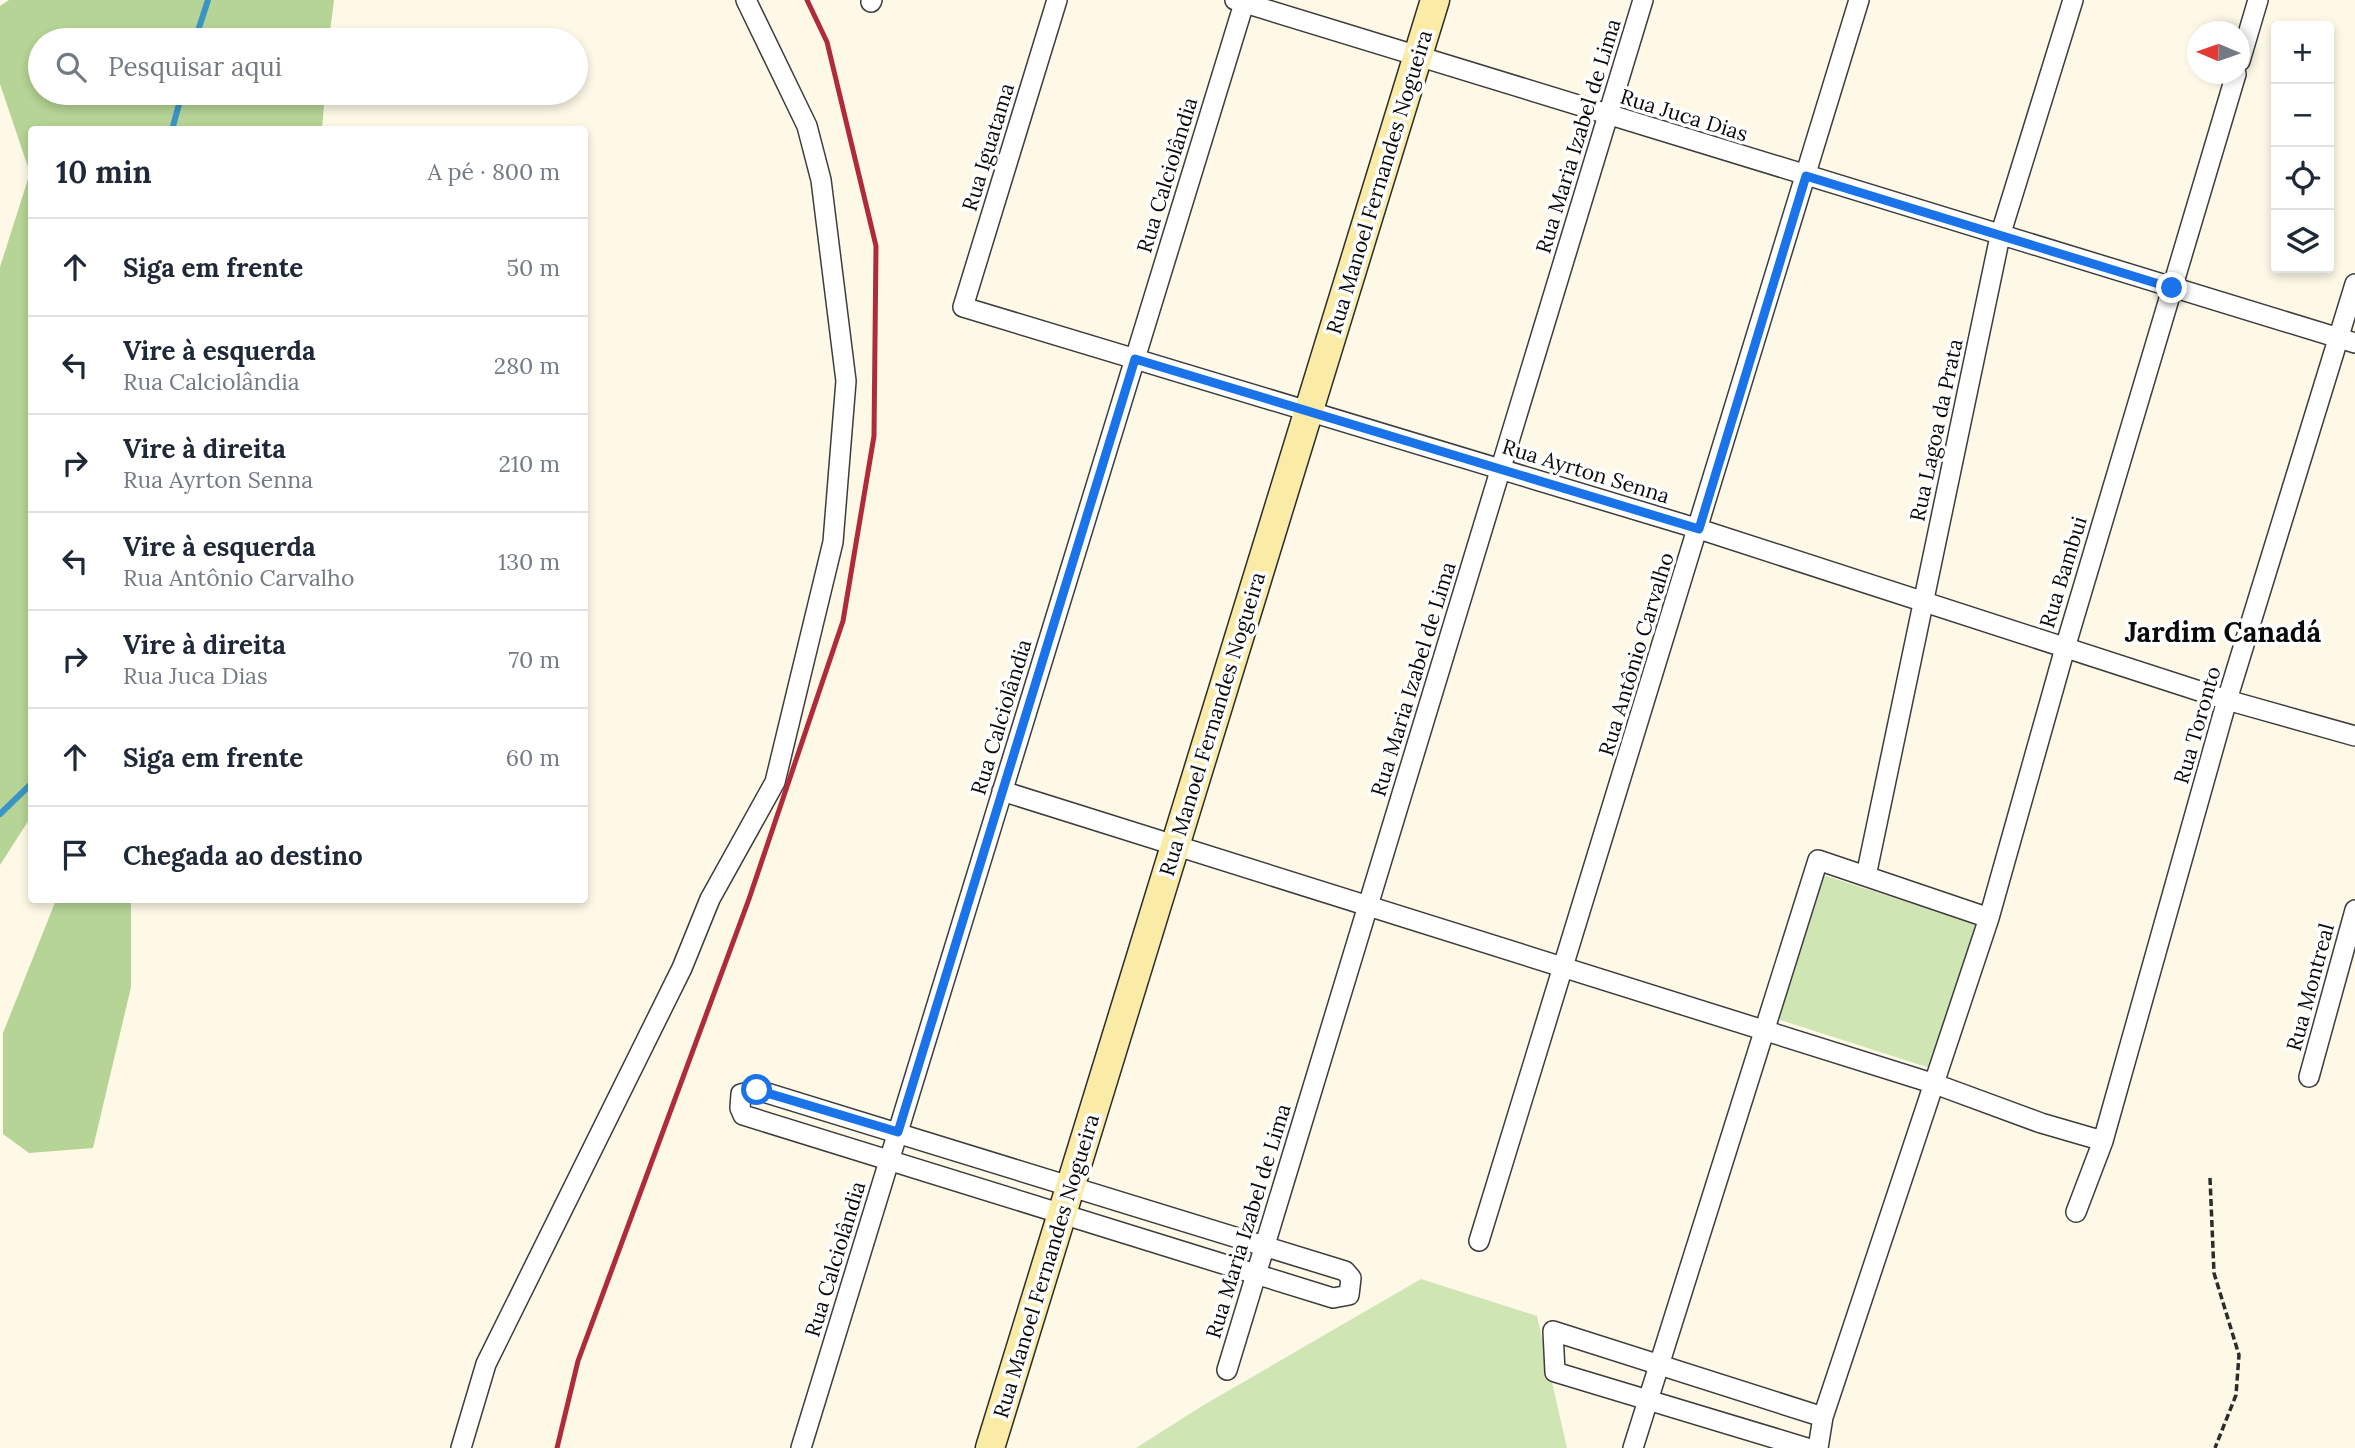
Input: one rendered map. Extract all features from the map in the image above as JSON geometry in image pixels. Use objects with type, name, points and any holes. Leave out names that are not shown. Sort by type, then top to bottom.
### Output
[{"type":"street","points":[[461,1448],[486,1364],[682,968],[710,899],[775,782],[833,542],[846,381],[823,192],[807,126],[747,0]]},
{"type":"street","name":"Rua Iguatama","points":[[963,307],[1057,0]]},
{"type":"street","name":"Rua Manoel Fernandes Nogueira","points":[[990,1448],[1435,0]]},
{"type":"street","name":"Rua Maria Izabel de Lima","points":[[1227,1370],[1643,0]]},
{"type":"street","name":"Rua Antônio Carvalho","points":[[1479,1241],[1859,0]]},
{"type":"street","name":"Rua Lagoa da Prata","points":[[1866,876],[2000,236],[2073,0]]},
{"type":"street","points":[[2250,26],[2258,0]]},
{"type":"street","name":"Rua Juca Dias","points":[[1241,1],[2346,340]]},
{"type":"street","name":"Rua Calciolândia","points":[[801,1448],[1135,359],[1241,1]]},
{"type":"street","name":"Rua Bambui","points":[[1818,1448],[1823,1418],[1989,918],[2065,648],[2233,84]]},
{"type":"street","name":"Rua Toronto","points":[[2076,1212],[2103,1141],[2227,700],[2346,340],[2355,284]]},
{"type":"street","name":"Rua Ayrton Senna","points":[[963,307],[1699,529],[2227,700],[2355,736]]},
{"type":"street","points":[[1002,791],[1935,1084],[2041,1123],[2103,1141]]},
{"type":"street","points":[[1633,1448],[1818,860],[1989,918]]},
{"type":"street","name":"Rua Montreal","points":[[2309,1077],[2355,910]]},
{"type":"street","points":[[757,1090],[898,1132],[1345,1271],[1351,1278],[1349,1295],[1333,1298],[743,1115],[740,1108],[741,1094],[757,1090]]},
{"type":"street","points":[[1807,1448],[1555,1372],[1553,1331],[1823,1418]]},
{"type":"path","points":[[2210,1178],[2214,1273],[2239,1355],[2236,1395],[2215,1448]]},
{"type":"green space","points":[[9,0],[334,0],[330,28],[28,28],[28,105],[324,105],[322,126],[28,126],[28,167],[0,84],[0,6]]},
{"type":"green space","points":[[28,179],[28,821],[0,865],[0,267]]},
{"type":"green space","points":[[1823,875],[1979,925],[1933,1069],[1777,1019]]},
{"type":"green space","points":[[55,903],[131,903],[131,987],[93,1148],[29,1153],[3,1134],[3,1033]]},
{"type":"green space","points":[[1421,1279],[1537,1316],[1567,1448],[1136,1448],[1202,1406]]},
{"type":"waterway","points":[[199,28],[208,0]]},
{"type":"waterway","points":[[173,126],[179,105]]},
{"type":"waterway","points":[[0,814],[28,787]]},
{"type":"railway","points":[[557,1448],[578,1361],[749,899],[843,621],[874,436],[876,246],[827,42],[807,0]]},
{"type":"district","name":"Jardim Canadá","points":[[2223,632]]},
{"type":"route","points":[[757,1090],[898,1132],[1135,359],[1699,529],[1806,176],[2172,288]]}]
